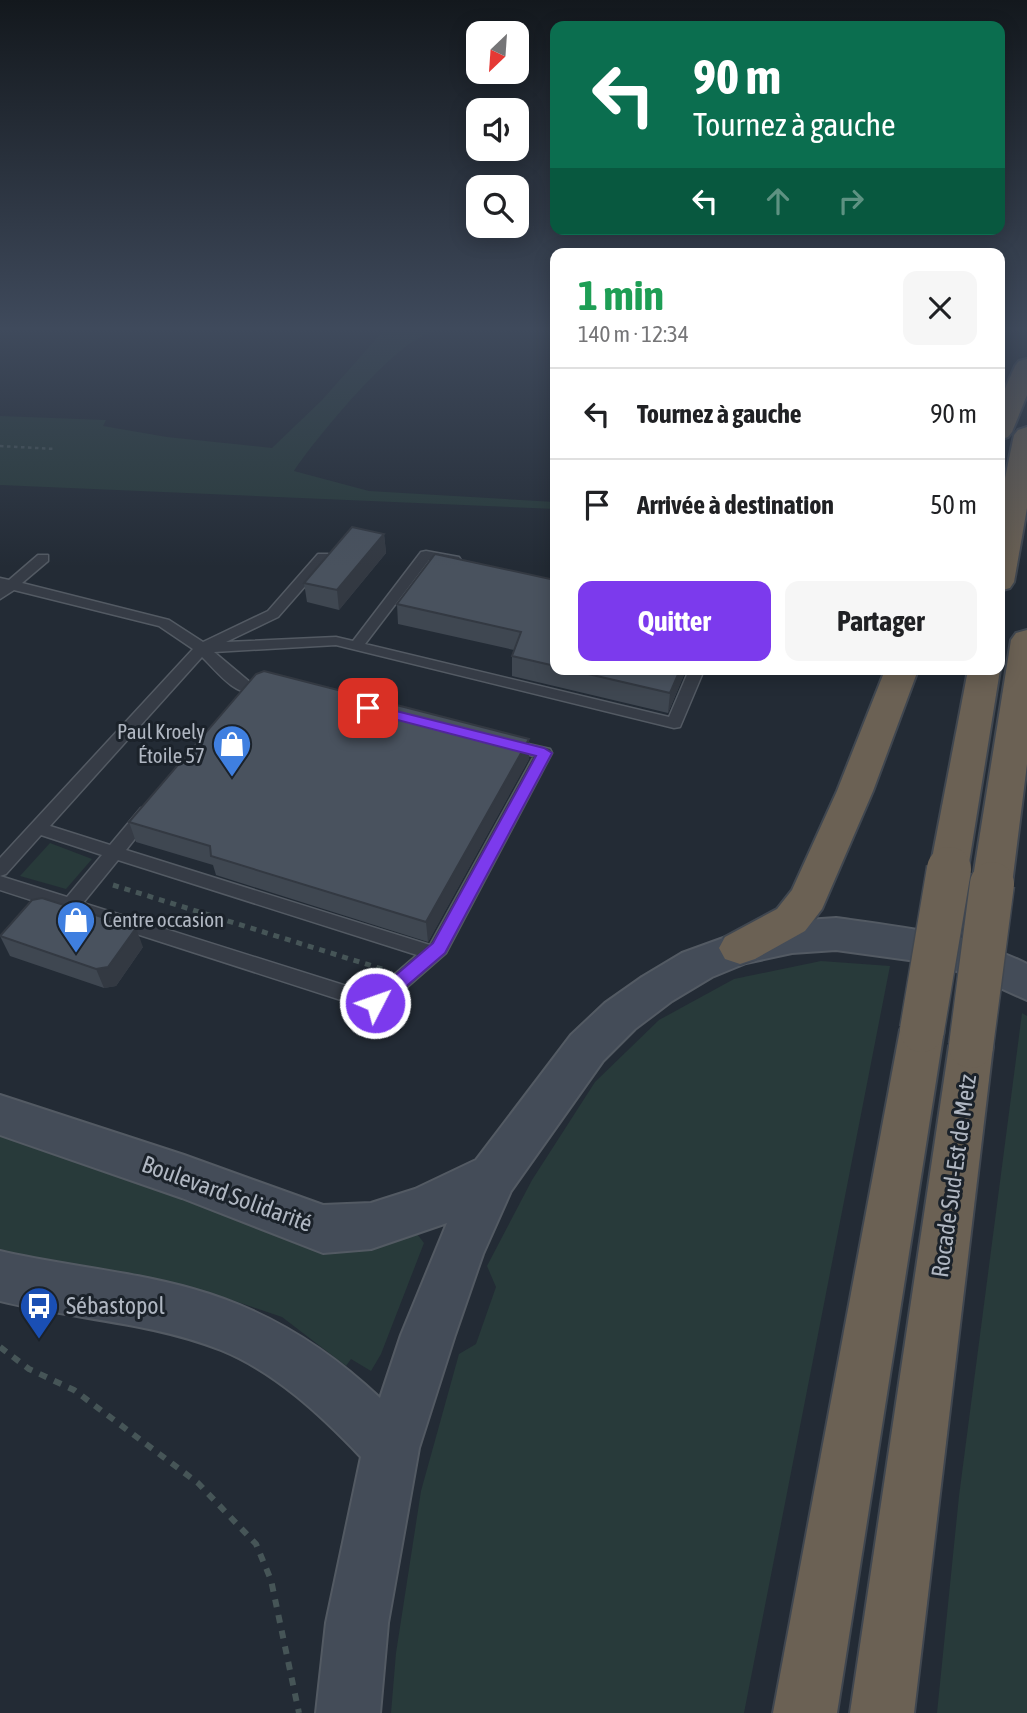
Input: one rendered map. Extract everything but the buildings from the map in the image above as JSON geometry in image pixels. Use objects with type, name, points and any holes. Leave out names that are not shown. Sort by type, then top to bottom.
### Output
[{"type":"highway","points":[[1005,550],[1027,435]]},
{"type":"highway","name":"Rocade Sud-Est de Metz","points":[[882,1713],[1027,640]]},
{"type":"highway","points":[[740,948],[792,920],[808,898],[855,791],[900,675]]},
{"type":"highway","points":[[805,1713],[983,675]]},
{"type":"main road","points":[[348,1713],[356,1623],[391,1448],[458,1254],[493,1177],[587,1048],[620,1016],[656,989],[697,965],[740,948],[803,936],[836,934],[931,947],[989,964],[1027,983]]},
{"type":"main road","name":"Boulevard Solidarité","points":[[0,1115],[184,1177],[323,1229],[372,1226],[424,1209],[493,1177]]},
{"type":"main road","points":[[0,1276],[194,1314],[234,1328],[272,1346],[337,1392],[391,1448]]},
{"type":"lane","points":[[356,646],[426,555],[465,563]]},
{"type":"lane","points":[[0,869],[202,648],[273,614],[323,557]]},
{"type":"lane","points":[[0,595],[6,583],[43,558]]},
{"type":"lane","points":[[6,583],[164,623],[202,648],[246,694],[268,682]]},
{"type":"lane","points":[[202,648],[336,641],[674,723],[695,675]]},
{"type":"lane","points":[[0,883],[375,1003],[439,948],[544,753],[492,740]]},
{"type":"lane","points":[[70,906],[158,799]]},
{"type":"lane","points":[[37,828],[433,953]]},
{"type":"lane","points":[[0,1097],[48,1131]]},
{"type":"path","points":[[0,446],[55,449]]},
{"type":"path","points":[[92,878],[407,976]]},
{"type":"path","points":[[0,1347],[29,1369],[74,1390],[198,1483],[256,1544],[271,1580],[299,1713]]},
{"type":"shaded area","points":[[315,407],[344,407],[294,471],[369,491],[550,502],[550,509],[0,485],[0,416],[106,420],[103,426],[167,437],[272,448]]},
{"type":"shaded area","points":[[50,843],[92,859],[66,889],[20,876]]},
{"type":"shaded area","points":[[821,961],[890,966],[744,1713],[391,1713],[396,1653],[421,1491],[459,1354],[476,1344],[496,1287],[487,1266],[532,1180],[595,1082],[659,1020],[734,979]]},
{"type":"shaded area","points":[[1022,1013],[1027,1016],[1027,1713],[937,1713],[959,1496]]},
{"type":"shaded area","points":[[0,1132],[414,1230],[424,1243],[381,1354],[371,1371],[351,1359],[346,1366],[282,1317],[220,1296],[0,1251]]},
{"type":"place","name":"Paul Kroely Étoile 57","points":[[232,778]]},
{"type":"place","name":"Centre occasion","points":[[76,954]]},
{"type":"place","name":"Sébastopol","points":[[39,1340]]},
{"type":"route","points":[[368,708],[544,753],[439,948],[375,1003]]}]
